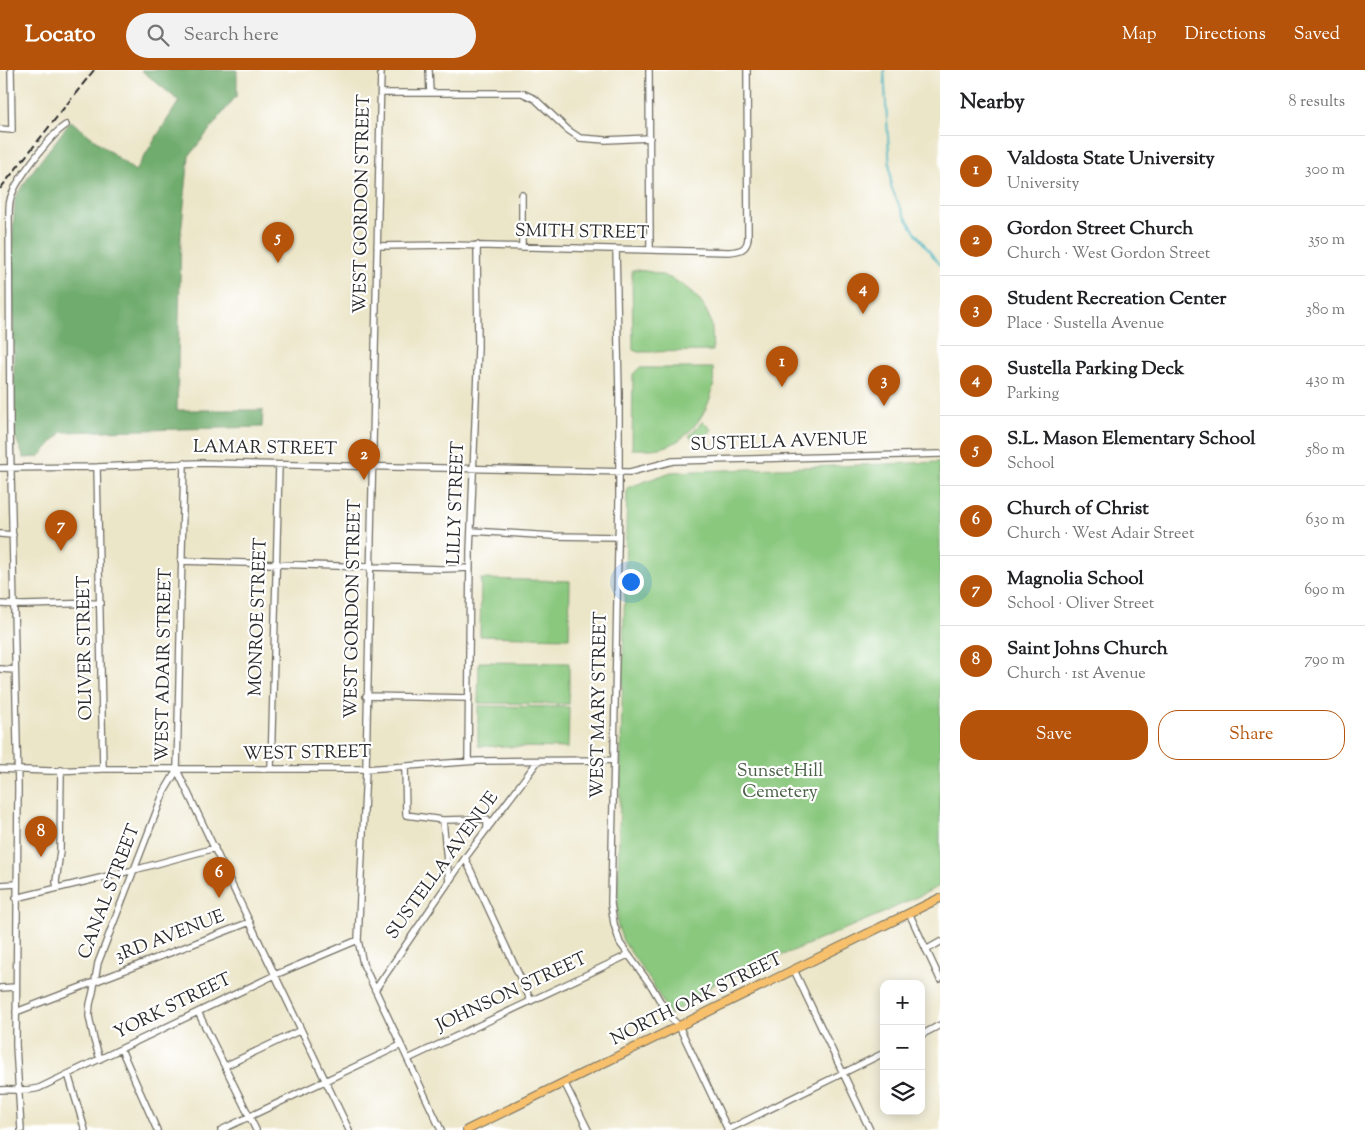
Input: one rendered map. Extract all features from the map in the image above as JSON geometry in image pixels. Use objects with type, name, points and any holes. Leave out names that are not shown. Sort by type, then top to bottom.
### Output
[{"type":"main road","name":"NORTH OAK STREET","points":[[468,1130],[940,898]]},
{"type":"street","points":[[0,129],[12,130],[11,70]]},
{"type":"street","name":"WEST GORDON STREET","points":[[381,70],[366,696],[366,769],[358,940],[363,964],[441,1130]]},
{"type":"street","points":[[429,70],[430,93]]},
{"type":"street","points":[[650,70],[650,250]]},
{"type":"street","name":"SMITH STREET","points":[[377,246],[741,251],[746,247],[747,242],[747,70]]},
{"type":"street","points":[[381,93],[522,93],[535,99],[568,130],[580,138],[606,140],[650,138]]},
{"type":"street","points":[[21,1130],[16,1012],[17,769],[8,261],[9,215],[11,197],[16,186],[45,145],[66,125]]},
{"type":"street","points":[[522,195],[522,247]]},
{"type":"street","name":"LILLY STREET","points":[[468,762],[470,568],[478,347],[477,246]]},
{"type":"street","name":"WEST MARY STREET","points":[[616,249],[619,471],[611,904],[614,924],[620,943],[652,988],[668,1015],[679,1026],[728,1130]]},
{"type":"street","name":"SUSTELLA AVENUE","points":[[619,471],[630,472],[681,461],[940,454]]},
{"type":"street","name":"LAMAR STREET","points":[[0,468],[97,467],[184,463],[619,471]]},
{"type":"street","name":"WEST ADAIR STREET","points":[[184,463],[177,770],[349,1130]]},
{"type":"street","name":"MONROE STREET","points":[[271,769],[279,465]]},
{"type":"street","name":"OLIVER STREET","points":[[97,467],[103,769]]},
{"type":"street","points":[[472,531],[553,536],[618,537]]},
{"type":"street","points":[[0,534],[13,535]]},
{"type":"street","points":[[181,561],[470,568]]},
{"type":"street","points":[[0,604],[101,603]]},
{"type":"street","points":[[0,669],[15,670]]},
{"type":"street","points":[[366,696],[469,698]]},
{"type":"street","name":"WEST STREET","points":[[0,769],[50,771],[103,769],[366,769],[468,762],[613,760]]},
{"type":"street","name":"SUSTELLA AVENUE","points":[[375,990],[465,858],[538,761]]},
{"type":"street","points":[[405,766],[406,815],[443,820],[487,819],[487,828]]},
{"type":"street","points":[[57,888],[56,882],[60,858],[61,770]]},
{"type":"street","name":"CANAL STREET","points":[[100,1059],[89,1016],[98,963],[164,792],[177,770]]},
{"type":"street","points":[[443,820],[449,882]]},
{"type":"street","points":[[16,898],[134,870],[215,848]]},
{"type":"street","points":[[465,858],[531,1001]]},
{"type":"street","points":[[0,885],[16,884]]},
{"type":"street","points":[[909,913],[940,979]]},
{"type":"street","name":"3RD AVENUE","points":[[16,1012],[250,922]]},
{"type":"street","name":"YORK STREET","points":[[0,1090],[28,1091],[38,1088],[275,975],[358,940]]},
{"type":"street","points":[[926,950],[940,942]]},
{"type":"street","name":"JOHNSON STREET","points":[[408,1059],[628,955]]},
{"type":"street","points":[[794,970],[870,1130]]},
{"type":"street","points":[[0,988],[16,987]]},
{"type":"street","points":[[198,1012],[256,1130]]},
{"type":"street","points":[[925,1033],[940,1026]]},
{"type":"street","points":[[225,1066],[301,1030]]},
{"type":"street","points":[[221,1130],[401,1045]]},
{"type":"street","points":[[121,1049],[157,1130]]},
{"type":"street","points":[[728,1130],[880,1055]]},
{"type":"street","points":[[68,1074],[85,1130]]},
{"type":"street","points":[[564,1082],[588,1130]]},
{"type":"green space","points":[[141,70],[237,70],[237,95],[189,156],[181,234],[177,410],[263,410],[262,427],[62,432],[39,457],[24,458],[15,436],[12,248],[15,198],[31,173],[71,121],[135,171],[179,101]]},
{"type":"green space","points":[[632,270],[656,273],[668,277],[688,289],[697,298],[705,308],[710,319],[713,351],[638,352],[633,350]]},
{"type":"green space","points":[[639,368],[713,368],[713,387],[703,414],[691,430],[667,446],[654,449],[632,449],[633,374]]},
{"type":"green space","points":[[703,421],[712,430],[698,444],[689,436]]},
{"type":"green space","name":"Sunset Hill Cemetery","points":[[940,462],[940,886],[883,913],[716,983],[670,1015],[652,983],[623,941],[617,924],[627,488],[671,472]]},
{"type":"green space","points":[[481,579],[570,581],[569,638],[480,636]]},
{"type":"green space","points":[[479,662],[569,663],[569,704],[478,703]]},
{"type":"green space","points":[[478,706],[569,707],[568,748],[478,746]]},
{"type":"waterway","points":[[884,70],[891,186],[906,217],[940,265]]},
{"type":"railway","points":[[0,189],[94,70]]},
{"type":"place","name":"S.L. Mason Elementary School","points":[[278,263]]},
{"type":"place","name":"Sustella Parking Deck","points":[[863,314]]},
{"type":"place","name":"Valdosta State University","points":[[782,387]]},
{"type":"place","name":"Student Recreation Center","points":[[884,406]]},
{"type":"place","name":"Gordon Street Church","points":[[364,480]]},
{"type":"place","name":"Magnolia School","points":[[61,551]]},
{"type":"place","name":"Saint Johns Church","points":[[41,857]]},
{"type":"place","name":"Church of Christ","points":[[219,898]]}]
